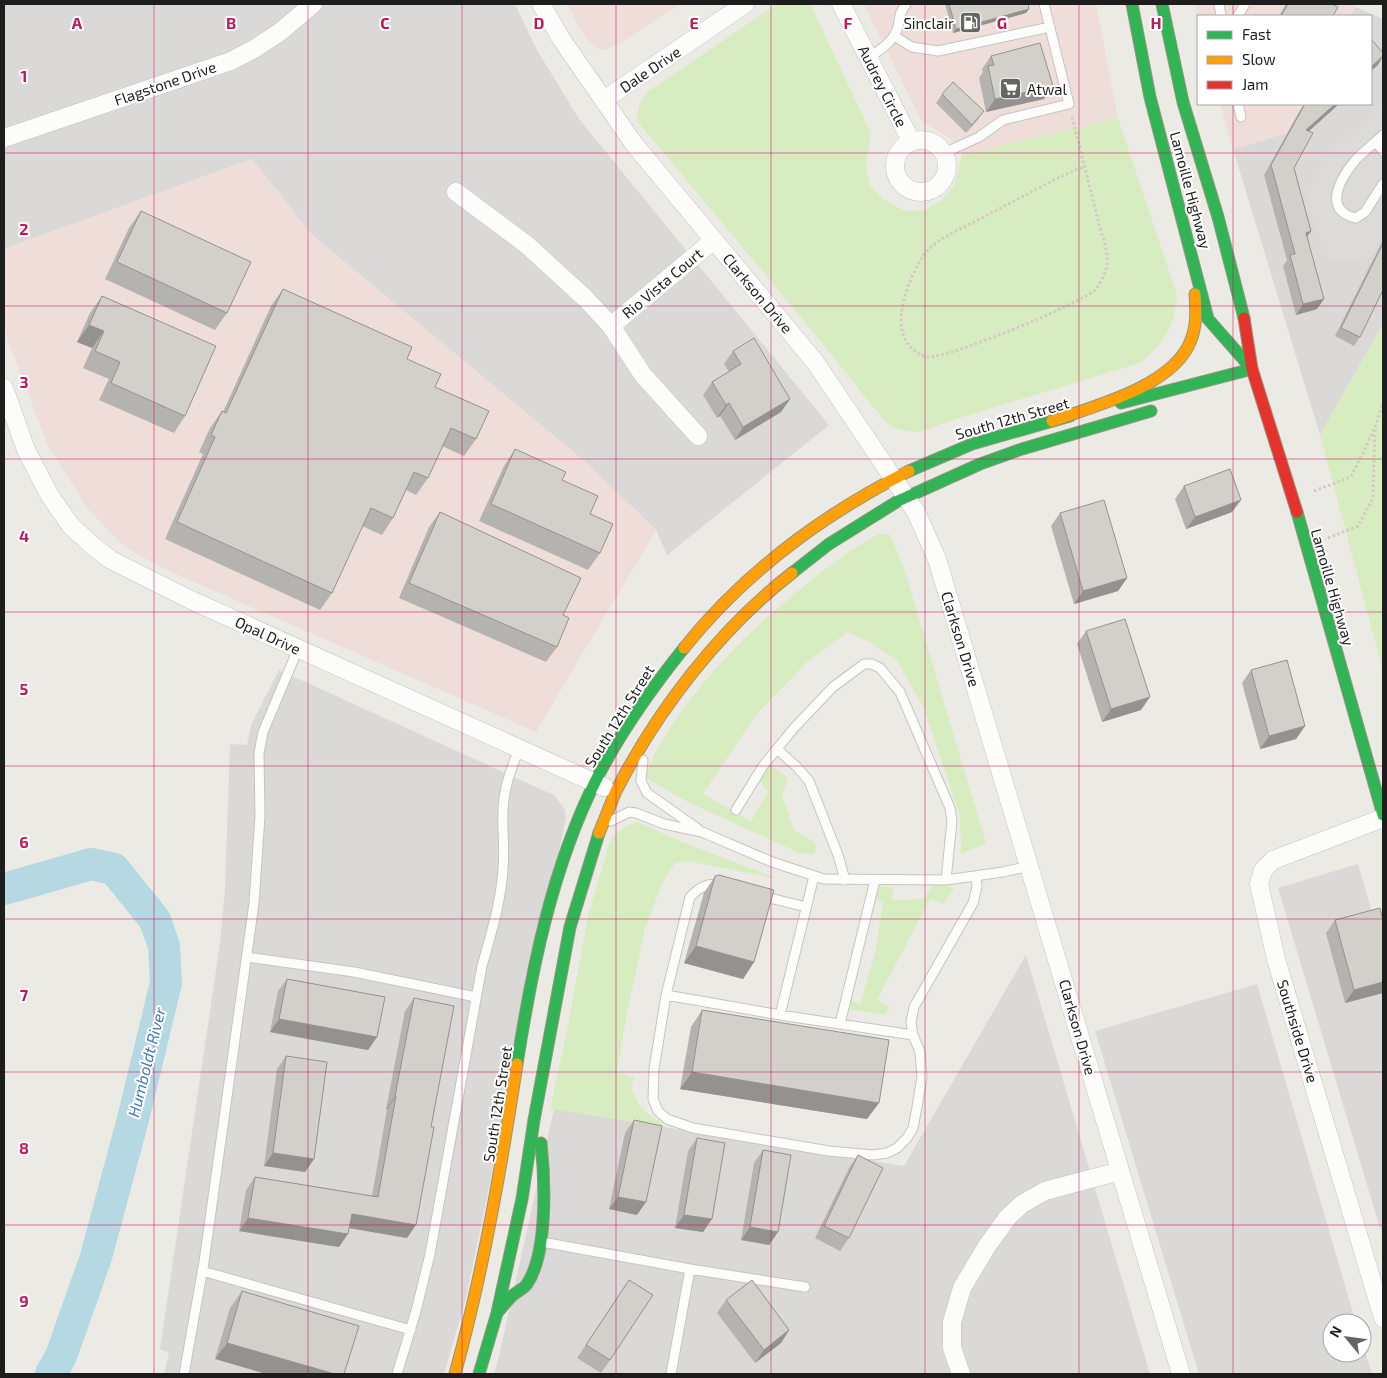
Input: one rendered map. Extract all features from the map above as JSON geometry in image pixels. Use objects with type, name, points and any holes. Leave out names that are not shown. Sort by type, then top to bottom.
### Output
[{"type":"main road","name":"Lamoille Highway","points":[[1132,4],[1150,97],[1208,319],[1252,369]]},
{"type":"main road","name":"Lamoille Highway","points":[[1162,4],[1184,102],[1242,307],[1252,369],[1252,382],[1293,499],[1383,816]]},
{"type":"main road","points":[[1052,421],[1122,395],[1160,377],[1177,363],[1188,347],[1194,326],[1194,290],[1176,192]]},
{"type":"main road","name":"South 12th Street","points":[[455,1374],[471,1316],[498,1186],[532,985],[542,938],[563,866],[594,783],[645,698],[673,660],[716,610],[753,575],[795,540],[893,480],[959,449],[995,436],[1252,369]]},
{"type":"main road","points":[[479,1374],[497,1313],[522,1199],[534,1120],[570,927],[598,835],[616,792],[646,740],[681,688],[707,655],[745,613],[770,590],[828,544],[906,497],[972,467],[1022,449],[1161,408]]},
{"type":"main road","points":[[497,1313],[511,1296],[526,1286],[534,1269],[540,1241],[544,1198],[542,1145],[534,1120]]},
{"type":"street","name":"Flagstone Drive","points":[[4,138],[231,61],[280,32],[313,4]]},
{"type":"street","name":"Clarkson Drive","points":[[541,4],[562,40],[634,144],[815,362],[918,515],[937,560],[1181,1374]]},
{"type":"street","name":"Dale Drive","points":[[604,100],[745,4]]},
{"type":"street","name":"Audrey Circle","points":[[841,4],[911,141]]},
{"type":"street","name":"Audrey Circle","points":[[926,140],[940,147],[944,153],[947,171],[944,179],[938,186],[930,190],[921,192],[912,190],[904,186],[898,179],[895,171],[895,162],[898,153],[911,141],[926,140]]},
{"type":"street","points":[[456,192],[527,245],[586,299],[610,326],[643,375],[698,436]]},
{"type":"street","name":"Rio Vista Court","points":[[610,326],[714,240]]},
{"type":"street","name":"Opal Drive","points":[[4,388],[26,450],[50,496],[71,526],[111,560],[298,649],[616,792]]},
{"type":"street","name":"Southside Drive","points":[[1383,816],[1273,860],[1263,870],[1259,884],[1276,959],[1383,1318]]},
{"type":"street","points":[[960,1374],[952,1348],[952,1322],[962,1288],[987,1246],[1008,1217],[1022,1204],[1045,1191],[1120,1172]]},
{"type":"lane","points":[[869,58],[894,36],[900,13],[906,4]]},
{"type":"lane","points":[[944,153],[978,137],[1003,120],[1069,104],[1044,4]]},
{"type":"lane","points":[[894,36],[912,48],[938,51],[1050,27]]},
{"type":"lane","points":[[1238,105],[1240,117]]},
{"type":"lane","points":[[1383,151],[1380,138],[1354,162],[1337,193],[1336,202],[1339,211],[1347,216],[1356,218],[1365,212],[1383,184]]},
{"type":"lane","points":[[184,1374],[202,1271],[257,875],[260,816],[259,752],[263,732],[298,649]]},
{"type":"lane","points":[[736,810],[763,766],[794,728],[845,678],[864,664],[872,664],[880,668],[900,692],[950,808],[952,820],[946,880]]},
{"type":"lane","points":[[646,740],[641,770],[643,788],[652,798],[702,832]]},
{"type":"lane","points":[[398,1374],[430,1254],[482,966],[496,920],[504,870],[503,811],[505,791],[518,749]]},
{"type":"lane","points":[[777,750],[797,767],[809,781],[838,855],[844,880]]},
{"type":"lane","points":[[598,835],[614,819],[629,812],[664,824],[702,832],[772,862],[824,879],[946,880],[1030,866]]},
{"type":"lane","points":[[780,1015],[814,876]]},
{"type":"lane","points":[[728,887],[715,884],[700,887],[690,897],[666,995],[654,1069],[653,1099],[658,1111],[667,1119],[694,1128],[829,1151],[873,1155],[887,1153],[897,1148],[907,1138],[913,1128],[922,1077],[920,1052],[912,1035],[911,1022],[914,1007],[973,902],[977,887],[976,876]]},
{"type":"lane","points":[[840,1024],[875,880]]},
{"type":"lane","points":[[752,893],[806,907]]},
{"type":"lane","points":[[247,957],[354,972],[476,997]]},
{"type":"lane","points":[[666,995],[912,1035]]},
{"type":"lane","points":[[540,1241],[690,1269],[805,1287]]},
{"type":"lane","points":[[670,1374],[690,1269]]},
{"type":"lane","points":[[202,1271],[410,1330]]},
{"type":"path","points":[[1069,104],[1085,166],[1107,256],[1104,274],[1096,288],[1086,296],[1039,317],[987,339],[936,356],[926,357],[907,346],[902,333],[902,313],[905,296],[915,270],[925,253],[941,239],[1085,166]]},
{"type":"path","points":[[1293,499],[1351,477],[1375,428],[1383,403]]},
{"type":"path","points":[[1306,546],[1358,526],[1373,498],[1375,428]]},
{"type":"shaded area","points":[[4,4],[515,4],[537,50],[579,119],[829,425],[667,555],[656,530],[583,460],[312,235],[252,159],[4,249]]},
{"type":"shaded area","points":[[567,4],[680,4],[620,43],[605,50],[597,48],[586,39]]},
{"type":"shaded area","points":[[864,4],[1096,4],[1118,118],[962,155],[954,142],[946,135],[922,122]]},
{"type":"shaded area","points":[[1195,4],[1349,4],[1356,7],[1351,15],[1197,15]]},
{"type":"shaded area","points":[[1356,7],[1383,19],[1383,324],[1320,435],[1233,149],[1287,133],[1302,105],[1372,105],[1372,15],[1351,15]]},
{"type":"shaded area","points":[[1220,105],[1302,105],[1287,133],[1233,149]]},
{"type":"shaded area","points":[[1379,107],[1383,111],[1383,233],[1370,258],[1328,260],[1309,207],[1308,189],[1329,153]]},
{"type":"shaded area","points":[[252,159],[312,235],[583,460],[656,530],[536,732],[160,567],[124,546],[88,509],[48,446],[4,329],[4,249]]},
{"type":"shaded area","points":[[279,670],[547,792],[555,796],[565,810],[566,818],[466,1298],[444,1374],[164,1374],[169,1353],[160,1349],[220,943],[225,890],[230,744],[247,745],[251,725]]},
{"type":"shaded area","points":[[1358,864],[1383,950],[1383,1238],[1278,888]]},
{"type":"shaded area","points":[[1026,955],[1150,1374],[494,1374],[554,1109],[904,1166]]},
{"type":"shaded area","points":[[1257,984],[1353,1313],[1322,1313],[1322,1363],[1369,1363],[1372,1374],[1199,1374],[1095,1031]]},
{"type":"green space","points":[[777,4],[810,4],[871,133],[866,166],[870,185],[883,199],[905,211],[925,210],[941,201],[955,184],[962,155],[1118,118],[1177,295],[1171,325],[1156,349],[1140,363],[919,432],[905,431],[892,427],[883,419],[796,311],[636,120],[639,106],[646,93]]},
{"type":"green space","points":[[1383,324],[1383,671],[1320,435]]},
{"type":"green space","points":[[879,534],[889,534],[904,568],[986,843],[961,854],[960,816],[923,706],[897,661],[871,643],[848,632],[808,661],[756,715],[703,794],[751,821],[768,792],[760,782],[767,762],[788,778],[782,796],[794,830],[817,845],[814,855],[797,852],[688,802],[644,777],[674,722],[712,672],[734,649],[780,606],[813,579],[849,552]]},
{"type":"green space","points":[[637,822],[687,844],[779,879],[688,861],[675,863],[662,884],[645,929],[627,1013],[617,1072],[634,1078],[631,1089],[641,1108],[666,1127],[550,1109],[566,1036],[588,916],[611,838],[626,826]]},
{"type":"green space","points":[[936,880],[954,889],[944,904],[930,899],[877,1000],[890,1008],[884,1015],[844,1008],[846,998],[860,1004],[875,953],[883,903],[874,897],[879,885],[894,888],[891,900],[924,899]]},
{"type":"building","name":"Sinclair","points":[[949,4],[1028,4],[1029,9],[956,29]]},
{"type":"building","points":[[1288,4],[1332,4],[1338,7],[1334,15],[1282,15]]},
{"type":"building","points":[[1372,40],[1383,53],[1383,56],[1372,66]]},
{"type":"building","name":"Atwal","points":[[1040,43],[1053,86],[995,99],[988,66],[994,65],[991,56]]},
{"type":"building","points":[[953,82],[984,111],[972,125],[942,94]]},
{"type":"building","points":[[1304,105],[1334,105],[1306,130],[1313,133],[1294,168],[1311,231],[1306,233],[1324,299],[1303,304],[1290,255],[1295,254],[1271,165]]},
{"type":"building","points":[[141,211],[251,262],[227,313],[117,262]]},
{"type":"building","points":[[1383,243],[1383,290],[1360,337],[1341,328]]},
{"type":"building","points":[[283,289],[412,347],[407,359],[441,374],[435,387],[489,411],[476,439],[451,428],[428,478],[414,472],[393,518],[371,508],[332,593],[177,522],[215,437],[211,435],[222,411],[226,413]]},
{"type":"building","points":[[102,296],[216,346],[185,416],[111,383],[120,362],[95,351],[104,331],[89,325]]},
{"type":"building","points":[[754,338],[790,399],[743,427],[729,403],[726,405],[712,382],[741,364],[733,351]]},
{"type":"building","points":[[515,449],[566,472],[562,480],[598,496],[590,514],[613,524],[600,553],[491,504]]},
{"type":"building","points":[[1230,469],[1241,500],[1195,517],[1184,486]]},
{"type":"building","points":[[1104,500],[1127,578],[1083,591],[1060,513]]},
{"type":"building","points":[[440,512],[581,578],[563,615],[569,618],[557,647],[409,583]]},
{"type":"building","points":[[1125,619],[1150,697],[1111,709],[1086,631]]},
{"type":"building","points":[[1287,660],[1305,726],[1269,736],[1251,670]]},
{"type":"building","points":[[719,875],[774,890],[754,962],[696,946],[715,876]]},
{"type":"building","points":[[1380,908],[1383,921],[1383,982],[1354,990],[1335,920]]},
{"type":"building","points":[[287,979],[385,997],[377,1037],[279,1019]]},
{"type":"building","points":[[414,998],[454,1006],[431,1127],[434,1127],[416,1225],[352,1214],[348,1234],[248,1218],[255,1177],[378,1197]]},
{"type":"building","points":[[702,1010],[889,1040],[879,1103],[692,1072]]},
{"type":"building","points":[[286,1056],[327,1062],[314,1159],[273,1153]]},
{"type":"building","points":[[634,1120],[662,1126],[646,1202],[618,1197]]},
{"type":"building","points":[[697,1138],[725,1143],[712,1219],[684,1215]]},
{"type":"building","points":[[763,1150],[791,1155],[778,1232],[750,1227]]},
{"type":"building","points":[[858,1155],[883,1168],[849,1238],[824,1226]]},
{"type":"building","points":[[629,1280],[653,1295],[610,1360],[586,1345]]},
{"type":"building","points":[[752,1280],[789,1330],[764,1350],[726,1300]]},
{"type":"building","points":[[242,1291],[359,1326],[344,1374],[335,1374],[227,1343]]},
{"type":"waterway","name":"Humboldt River","points":[[4,889],[91,864],[114,869],[155,920],[164,946],[166,983],[133,1119],[96,1257],[61,1356],[51,1374]]},
{"type":"traffic: fast","points":[[1132,4],[1150,97],[1208,319],[1252,369]]},
{"type":"traffic: fast","points":[[1162,4],[1183,102],[1218,217],[1244,318]]},
{"type":"traffic: fast","points":[[1121,403],[1252,369]]},
{"type":"traffic: fast","points":[[792,573],[829,544],[898,501],[980,464],[1022,449],[1151,411]]},
{"type":"traffic: fast","points":[[909,471],[972,444],[1070,416]]},
{"type":"traffic: fast","points":[[1297,512],[1383,815]]},
{"type":"traffic: fast","points":[[517,1064],[537,955],[567,848],[605,763],[648,695],[684,648]]},
{"type":"traffic: fast","points":[[479,1374],[497,1313],[522,1199],[534,1120],[570,927],[599,833]]},
{"type":"traffic: fast","points":[[497,1313],[512,1296],[527,1284],[534,1271],[539,1254],[544,1195],[541,1143]]},
{"type":"traffic: slow","points":[[1052,421],[1131,392],[1151,382],[1168,370],[1182,356],[1191,340],[1195,323],[1195,294]]},
{"type":"traffic: slow","points":[[684,648],[707,621],[759,570],[816,526],[846,506],[909,471]]},
{"type":"traffic: slow","points":[[599,833],[616,791],[651,730],[671,701],[693,672],[740,619],[792,573]]},
{"type":"traffic: slow","points":[[455,1374],[490,1220],[517,1064]]},
{"type":"traffic: jam","points":[[1244,318],[1252,369],[1297,512]]},
{"type":"place","name":"Sinclair","points":[[970,23]]},
{"type":"place","name":"Atwal","points":[[1011,89]]}]
